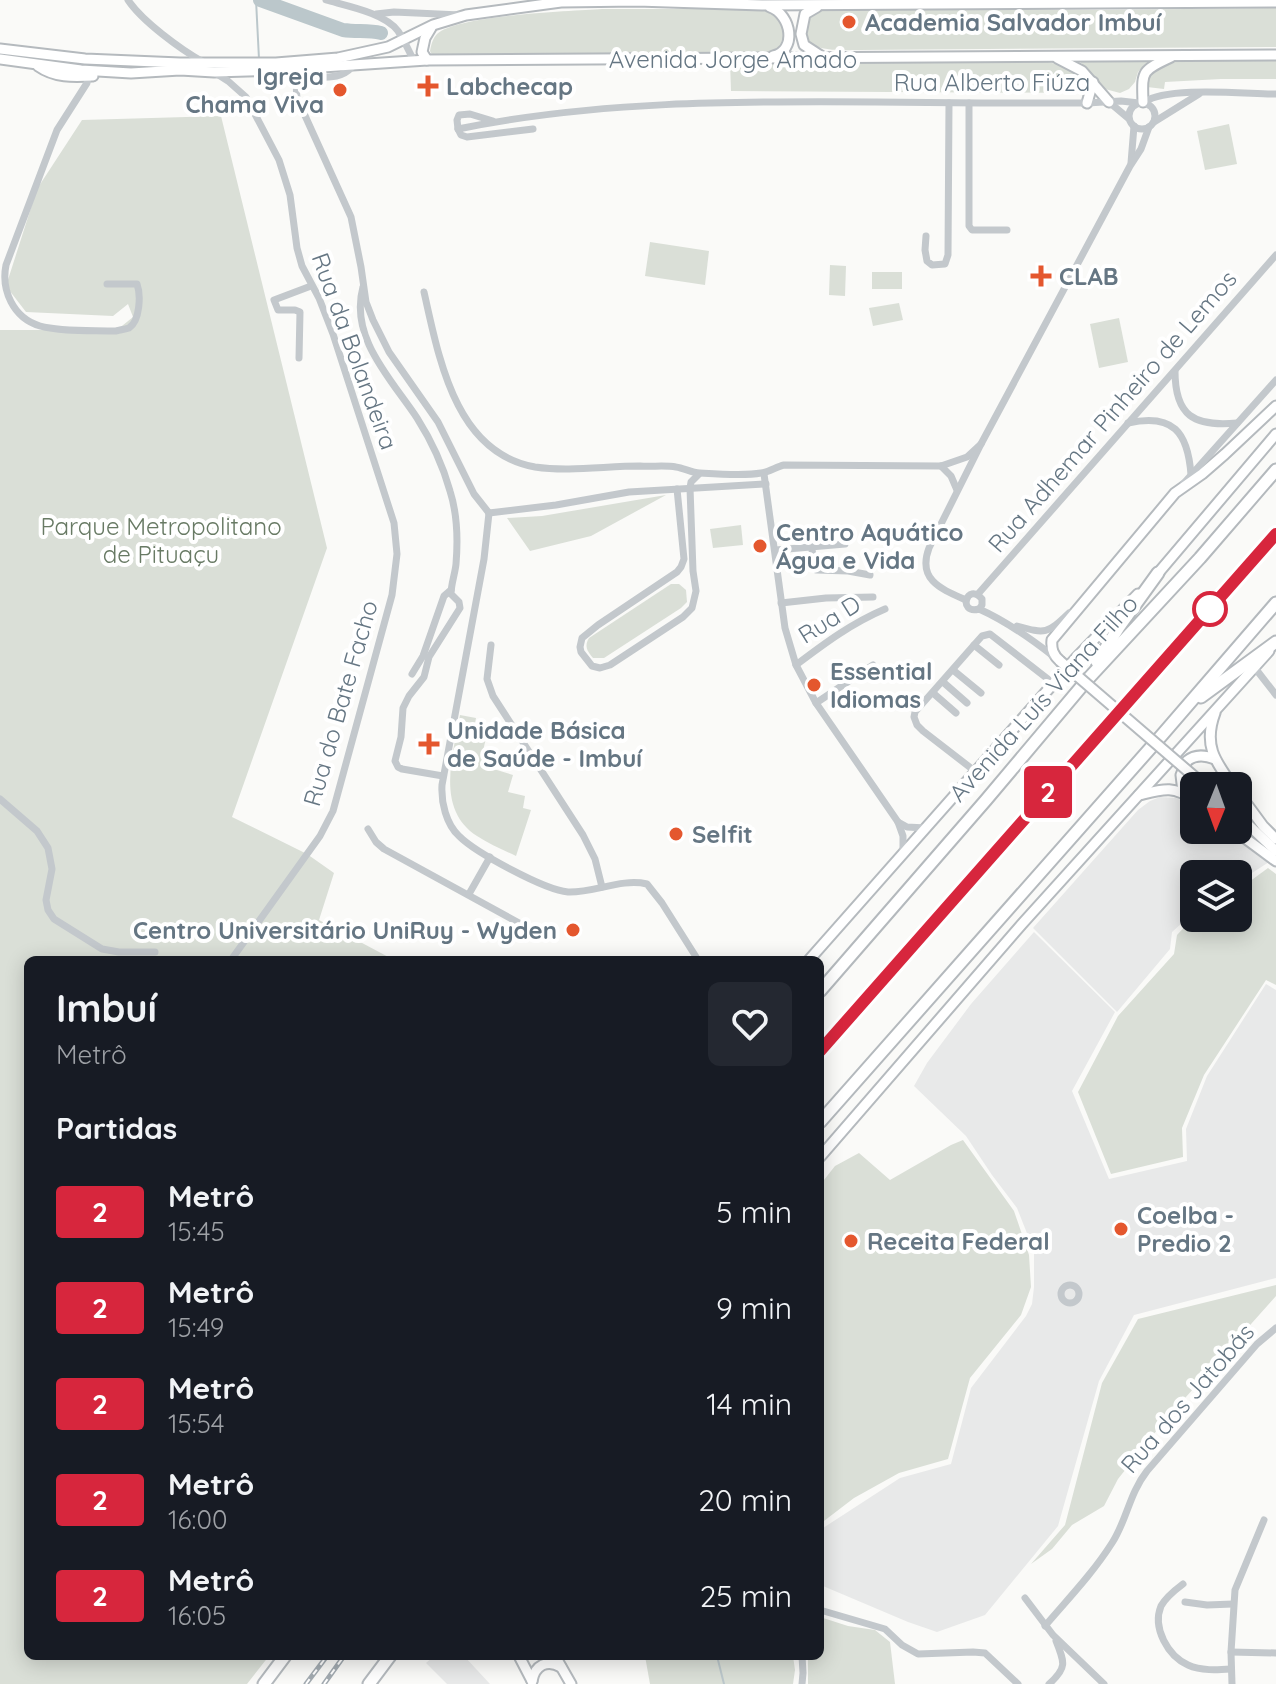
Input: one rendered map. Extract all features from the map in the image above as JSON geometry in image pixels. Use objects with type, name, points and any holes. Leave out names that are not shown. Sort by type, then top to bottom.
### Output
[{"type":"highway","name":"Avenida Luís Viana Filho","points":[[824,986],[1087,680],[1276,470]]},
{"type":"highway","points":[[1087,680],[1119,627],[1158,573]]},
{"type":"highway","points":[[824,1117],[1276,603]]},
{"type":"highway","points":[[1187,707],[1276,642]]},
{"type":"highway","points":[[264,1684],[282,1660]]},
{"type":"highway","points":[[370,1683],[387,1660]]},
{"type":"main road","name":"Avenida Jorge Amado","points":[[277,66],[388,47],[433,25],[466,15],[564,1],[762,5],[1276,2]]},
{"type":"main road","points":[[758,57],[779,55],[786,47],[789,34],[784,15],[779,10],[762,5]]},
{"type":"main road","points":[[824,5],[805,14],[801,34],[804,45],[825,58]]},
{"type":"main road","points":[[427,60],[422,45],[433,25]]},
{"type":"main road","name":"Avenida Jorge Amado","points":[[0,49],[214,72],[240,67]]},
{"type":"main road","points":[[1142,102],[1141,81],[1144,74],[1176,55]]},
{"type":"main road","name":"Avenida Jorge Amado","points":[[0,59],[106,72],[204,63],[240,67],[352,67],[427,60],[1276,55]]},
{"type":"main road","points":[[1052,57],[1076,66],[1109,102]]},
{"type":"main road","points":[[35,64],[54,75],[87,80],[106,72],[106,60]]},
{"type":"main road","points":[[1087,103],[1093,82]]},
{"type":"main road","points":[[1189,772],[1057,659],[1052,651],[1052,640],[1175,493],[1202,474],[1276,406]]},
{"type":"main road","name":"Avenida Luís Viana Filho","points":[[813,956],[1053,683],[1158,573],[1276,434]]},
{"type":"main road","points":[[824,1152],[1022,924],[1276,642]]},
{"type":"main road","points":[[1217,709],[1210,739],[1215,759],[1224,772]]},
{"type":"main road","points":[[1182,772],[1187,761],[1197,756],[1215,759]]},
{"type":"main road","points":[[1139,795],[1169,789],[1180,791]]},
{"type":"main road","points":[[1252,811],[1276,839]]},
{"type":"main road","points":[[1252,828],[1276,851]]},
{"type":"main road","points":[[1252,843],[1276,861]]},
{"type":"main road","points":[[521,1660],[533,1683]]},
{"type":"main road","points":[[557,1660],[571,1684]]},
{"type":"main road","points":[[533,1683],[540,1666],[550,1663],[561,1667]]},
{"type":"street","points":[[128,0],[151,24],[204,63]]},
{"type":"street","points":[[326,0],[373,14],[388,22],[395,28],[414,61]]},
{"type":"street","points":[[373,14],[466,15]]},
{"type":"street","points":[[352,67],[340,76],[300,80],[296,91],[300,107],[351,217],[363,287],[370,311],[389,352],[438,422],[469,486],[489,513],[484,559],[443,776],[444,806],[450,822],[458,835],[490,857],[546,887],[569,892],[647,884],[695,956]]},
{"type":"street","name":"Rua da Bolandeira","points":[[214,72],[246,97],[279,160],[290,195],[300,257],[333,334],[394,523]]},
{"type":"street","points":[[87,80],[57,130],[6,265],[5,282],[9,300],[17,311],[40,326],[116,331],[128,329],[136,320],[137,284],[107,284]]},
{"type":"street","points":[[1131,122],[1141,129],[1151,125],[1200,93]]},
{"type":"street","name":"Rua Alberto Fiúza","points":[[493,121],[470,114],[457,117],[458,129],[493,121],[658,104],[1087,103],[1142,102],[1162,95],[1200,93],[1276,94]]},
{"type":"street","name":"Rua Alberto Fiúza","points":[[1109,102],[1131,122]]},
{"type":"street","points":[[967,598],[956,596],[933,582],[927,572],[929,548],[981,444],[1141,149],[1155,112],[1142,102],[1130,110],[1130,166]]},
{"type":"street","points":[[926,236],[927,261],[932,265],[945,264],[948,255],[949,103]]},
{"type":"street","points":[[969,103],[969,226],[972,230],[1007,230]]},
{"type":"street","points":[[458,129],[461,135],[467,137],[533,129]]},
{"type":"street","name":"Rua Adhemar Pinheiro de Lemos","points":[[978,594],[1276,255]]},
{"type":"street","points":[[299,358],[300,312],[278,310],[274,300],[311,286]]},
{"type":"street","points":[[363,287],[360,316],[371,346],[384,372],[425,431],[447,481],[454,507],[456,566],[451,590],[460,608],[429,657],[424,677],[403,708],[395,761],[402,769],[443,776]]},
{"type":"street","points":[[424,292],[439,352],[454,395],[471,427],[492,449],[522,464],[539,468],[676,467],[699,474],[764,474],[784,465],[941,466],[960,461],[981,444]]},
{"type":"street","points":[[1175,370],[1177,397],[1183,410],[1212,424],[1237,423]]},
{"type":"street","points":[[1175,493],[1276,380]]},
{"type":"street","points":[[1125,424],[1152,421],[1178,431],[1187,445],[1191,475]]},
{"type":"street","points":[[425,431],[438,422]]},
{"type":"street","points":[[941,466],[951,476],[957,490]]},
{"type":"street","points":[[677,489],[684,559],[681,567],[582,638],[581,652],[592,666],[600,668],[610,665],[692,608],[696,591],[690,488],[691,482],[699,474]]},
{"type":"street","points":[[764,474],[785,628],[796,665],[816,703],[898,822],[903,836],[903,853]]},
{"type":"street","points":[[489,513],[613,494],[766,484]]},
{"type":"street","name":"Rua do Bate Facho","points":[[234,956],[320,836],[333,811],[392,595],[397,554],[394,523]]},
{"type":"street","points":[[681,524],[691,523]]},
{"type":"street","points":[[776,550],[845,544]]},
{"type":"street","points":[[811,545],[816,570],[870,575]]},
{"type":"street","points":[[412,674],[423,656],[444,596],[451,590]]},
{"type":"street","points":[[973,593],[978,594],[982,599],[981,607],[974,611],[969,609],[967,598],[973,593]]},
{"type":"street","points":[[781,603],[873,597]]},
{"type":"street","points":[[1007,624],[1035,631],[1050,630],[1085,599]]},
{"type":"street","points":[[981,607],[1057,659]]},
{"type":"street","name":"Rua D","points":[[796,665],[851,626],[885,609]]},
{"type":"street","points":[[976,772],[923,731],[914,721],[915,712],[982,636],[990,634],[1053,683]]},
{"type":"street","points":[[491,645],[487,679],[493,696],[583,835],[595,859],[602,887]]},
{"type":"street","points":[[974,645],[999,665]]},
{"type":"street","points":[[816,703],[873,665]]},
{"type":"street","points":[[1255,668],[1276,695]]},
{"type":"street","points":[[953,670],[981,693]]},
{"type":"street","points":[[943,682],[967,703]]},
{"type":"street","points":[[933,693],[956,713]]},
{"type":"street","points":[[0,799],[37,831],[48,848],[52,869],[46,900],[54,919],[102,949],[155,952]]},
{"type":"street","points":[[898,822],[907,827],[926,828]]},
{"type":"street","points":[[368,829],[384,849],[541,935]]},
{"type":"street","points":[[469,894],[490,857]]},
{"type":"street","name":"Rua dos Jatobás","points":[[1045,1626],[1113,1542],[1134,1490],[1147,1471],[1257,1344],[1276,1328]]},
{"type":"street","points":[[1232,1684],[1233,1604],[1238,1579],[1264,1520]]},
{"type":"street","points":[[1183,1584],[1167,1597],[1159,1612],[1161,1633],[1167,1648],[1190,1666],[1211,1670],[1231,1669]]},
{"type":"street","points":[[1025,1598],[1053,1635],[1104,1684]]},
{"type":"street","points":[[1185,1602],[1233,1604]]},
{"type":"street","points":[[824,1611],[885,1629],[908,1650],[918,1654],[985,1653],[1018,1684]]},
{"type":"street","points":[[1049,1684],[1063,1668],[1053,1635]]},
{"type":"street","points":[[1231,1652],[1276,1653]]},
{"type":"street","points":[[802,1660],[802,1684]]},
{"type":"shaded area","points":[[1160,797],[1180,800],[1180,844],[1245,844],[1269,862],[1252,873],[1252,860],[1180,860],[1180,925],[1172,932],[1170,949],[1117,1012],[1033,928],[1138,810]]},
{"type":"shaded area","points":[[1034,932],[1115,1012],[1072,1091],[1109,1179],[1187,1161],[1186,1129],[1207,1076],[1266,984],[1276,990],[1276,1278],[1134,1315],[1099,1381],[1058,1526],[985,1615],[937,1632],[824,1586],[824,1527],[900,1478],[951,1464],[971,1388],[1032,1304],[1034,1251],[1017,1208],[966,1136],[914,1086],[927,1063],[971,1004]]},
{"type":"shaded area","points":[[429,1660],[468,1660],[490,1684],[447,1684],[426,1663]]},
{"type":"green space","points":[[819,8],[1276,8],[1276,47],[836,50],[812,45],[804,34],[804,20]]},
{"type":"green space","points":[[602,9],[767,9],[780,19],[785,43],[776,54],[439,58],[430,51],[437,34],[467,22]]},
{"type":"green space","points":[[937,58],[1048,62],[1072,68],[1082,77],[1082,93],[731,91],[730,62]]},
{"type":"green space","points":[[1155,58],[1138,72],[1129,89],[1120,93],[1105,89],[1078,59]]},
{"type":"green space","points":[[1276,59],[1276,79],[1165,82],[1164,89],[1147,87],[1145,76],[1168,61]]},
{"type":"green space","name":"Parque Metropolitano de Pituaçu","points":[[221,116],[327,548],[232,817],[307,854],[334,873],[319,920],[386,956],[24,956],[24,1660],[266,1660],[247,1684],[0,1684],[0,330],[117,330],[133,317],[128,304],[113,316],[26,312],[6,286],[37,189],[82,120]]},
{"type":"green space","points":[[1229,124],[1237,164],[1205,170],[1197,131]]},
{"type":"green space","points":[[650,242],[709,251],[705,285],[645,276]]},
{"type":"green space","points":[[830,265],[846,266],[845,296],[829,295]]},
{"type":"green space","points":[[872,272],[902,272],[902,289],[872,289]]},
{"type":"green space","points":[[899,303],[903,320],[873,326],[869,308]]},
{"type":"green space","points":[[1119,318],[1128,362],[1099,368],[1090,324]]},
{"type":"green space","points":[[666,495],[591,536],[530,551],[507,518],[542,516]]},
{"type":"green space","points":[[741,525],[743,545],[713,548],[710,529]]},
{"type":"green space","points":[[671,584],[679,584],[686,590],[687,602],[681,608],[604,658],[593,658],[587,648],[589,638]]},
{"type":"green space","points":[[460,715],[476,718],[473,734],[486,738],[483,751],[491,754],[487,767],[513,775],[508,792],[525,796],[523,808],[531,810],[516,856],[477,836],[464,825],[456,811],[450,780]]},
{"type":"green space","points":[[1268,868],[1276,874],[1276,985],[1266,980],[1204,1075],[1182,1128],[1183,1157],[1111,1174],[1078,1092],[1118,1016],[1174,954],[1180,932],[1252,932],[1252,880]]},
{"type":"green space","points":[[963,1140],[1014,1211],[1029,1255],[1031,1287],[1021,1315],[970,1378],[948,1459],[899,1473],[854,1498],[824,1521],[824,1180],[835,1166],[859,1153],[890,1180]]},
{"type":"green space","points":[[1276,1285],[1276,1296],[1161,1425],[1118,1479],[1104,1506],[1072,1525],[1052,1549],[1031,1564],[1065,1525],[1102,1383],[1138,1319]]},
{"type":"green space","points":[[824,1618],[875,1630],[890,1642],[895,1684],[808,1684],[808,1660],[824,1660]]},
{"type":"green space","points":[[646,1660],[794,1660],[795,1670],[793,1684],[650,1684]]},
{"type":"waterway","points":[[256,0],[259,59]]},
{"type":"waterway","points":[[260,0],[343,30],[381,33]]},
{"type":"waterway","points":[[259,73],[260,79],[277,99],[286,104]]},
{"type":"waterway","points":[[718,1660],[724,1684]]},
{"type":"railway","points":[[824,1053],[1276,540]]},
{"type":"railway","points":[[306,1684],[324,1660]]},
{"type":"railway","points":[[324,1684],[341,1660]]},
{"type":"metro line","name":"2","points":[[824,1046],[1276,534]]},
{"type":"place","name":"Academia Salvador Imbuí","points":[[849,22]]},
{"type":"place","name":"Labchecap","points":[[428,86]]},
{"type":"place","name":"Igreja Chama Viva","points":[[340,90]]},
{"type":"place","name":"CLAB","points":[[1041,276]]},
{"type":"place","name":"Centro Aquático Água e Vida","points":[[760,546]]},
{"type":"place","name":"Essential Idiomas","points":[[814,685]]},
{"type":"place","name":"Unidade Básica de Saúde - Imbuí","points":[[429,744]]},
{"type":"place","name":"Selfit","points":[[676,834]]},
{"type":"place","name":"Centro Universitário UniRuy - Wyden","points":[[573,930]]},
{"type":"place","name":"Coelba - Predio 2","points":[[1121,1229]]},
{"type":"place","name":"Receita Federal","points":[[851,1241]]}]
